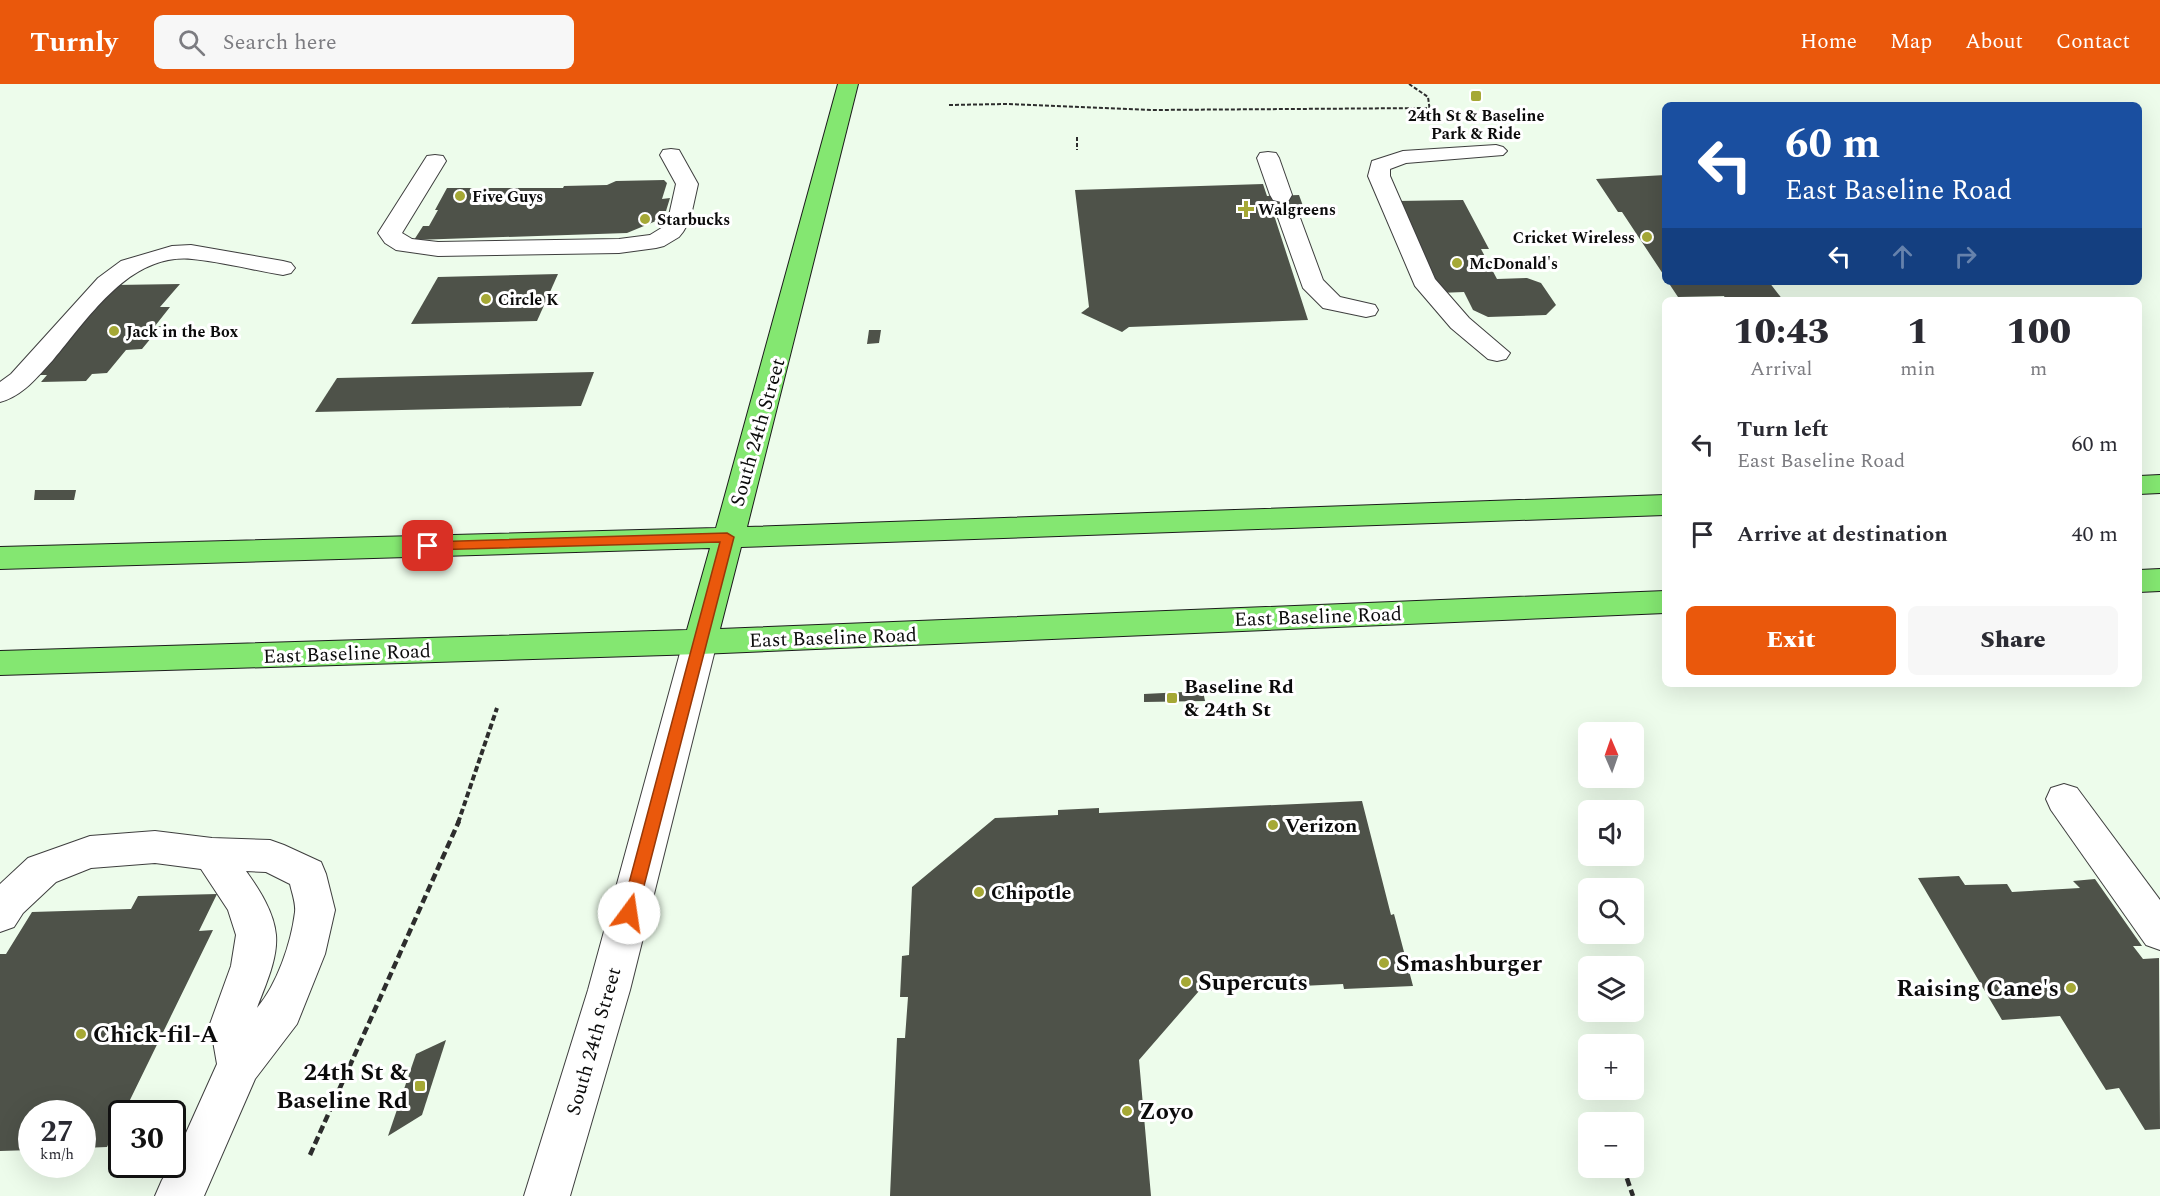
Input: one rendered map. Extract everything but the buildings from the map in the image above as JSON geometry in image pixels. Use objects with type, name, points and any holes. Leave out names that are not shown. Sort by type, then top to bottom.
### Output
[{"type":"main road","name":"South 24th Street","points":[[700,642],[779,353],[848,84]]},
{"type":"main road","points":[[2142,485],[2160,484]]},
{"type":"main road","points":[[0,558],[1266,521],[1662,505]]},
{"type":"main road","points":[[2142,581],[2160,580]]},
{"type":"main road","name":"East Baseline Road","points":[[0,663],[700,642],[1662,602]]},
{"type":"street","points":[[1386,194],[1397,184],[1410,179],[1467,163],[1496,152],[1435,153],[1403,157],[1386,161],[1380,166],[1379,176],[1386,194],[1424,281],[1460,323],[1497,353]]},
{"type":"street","points":[[435,160],[396,221],[390,233],[394,239],[411,246],[438,249],[619,246],[656,241],[671,232],[679,220],[687,184],[671,155]]},
{"type":"street","points":[[1268,158],[1312,283],[1332,303],[1366,310]]},
{"type":"street","points":[[0,394],[20,380],[107,283],[129,266],[172,253],[191,252],[283,268]]},
{"type":"street","name":"South 24th Street","points":[[548,1196],[629,913],[700,642]]},
{"type":"street","points":[[2064,800],[2160,932]]},
{"type":"street","points":[[0,915],[9,901],[42,870],[90,852],[155,847],[213,854],[270,856],[307,874],[315,910],[305,954],[282,1010],[239,1065],[193,1170],[178,1196]]},
{"type":"street","points":[[213,854],[246,903],[256,935],[251,966],[231,1024],[239,1065]]},
{"type":"path","points":[[1408,84],[1428,97],[1431,119]]},
{"type":"path","points":[[949,105],[1152,110],[1430,108]]},
{"type":"path","points":[[1077,137],[1077,150]]},
{"type":"path","points":[[310,1155],[457,827],[496,708]]},
{"type":"path","points":[[1627,1178],[1633,1196]]},
{"type":"place","name":"24th St & Baseline Park & Ride","points":[[1476,96]]},
{"type":"place","name":"Five Guys","points":[[460,196]]},
{"type":"place","name":"Walgreens","points":[[1246,209]]},
{"type":"place","name":"Starbucks","points":[[645,219]]},
{"type":"place","name":"Cricket Wireless","points":[[1647,237]]},
{"type":"place","name":"McDonald's","points":[[1457,263]]},
{"type":"place","name":"Circle K","points":[[486,299]]},
{"type":"place","name":"Jack in the Box","points":[[114,331]]},
{"type":"place","name":"Baseline Rd & 24th St","points":[[1172,698]]},
{"type":"place","name":"Verizon","points":[[1273,825]]},
{"type":"place","name":"Chipotle","points":[[979,892]]},
{"type":"place","name":"Smashburger","points":[[1384,963]]},
{"type":"place","name":"Supercuts","points":[[1186,982]]},
{"type":"place","name":"Raising Cane's","points":[[2071,988]]},
{"type":"place","name":"Chick-fil-A","points":[[81,1034]]},
{"type":"place","name":"24th St & Baseline Rd","points":[[420,1086]]},
{"type":"place","name":"Zoyo","points":[[1127,1111]]},
{"type":"route","points":[[428,546],[727,537],[629,913]]}]
